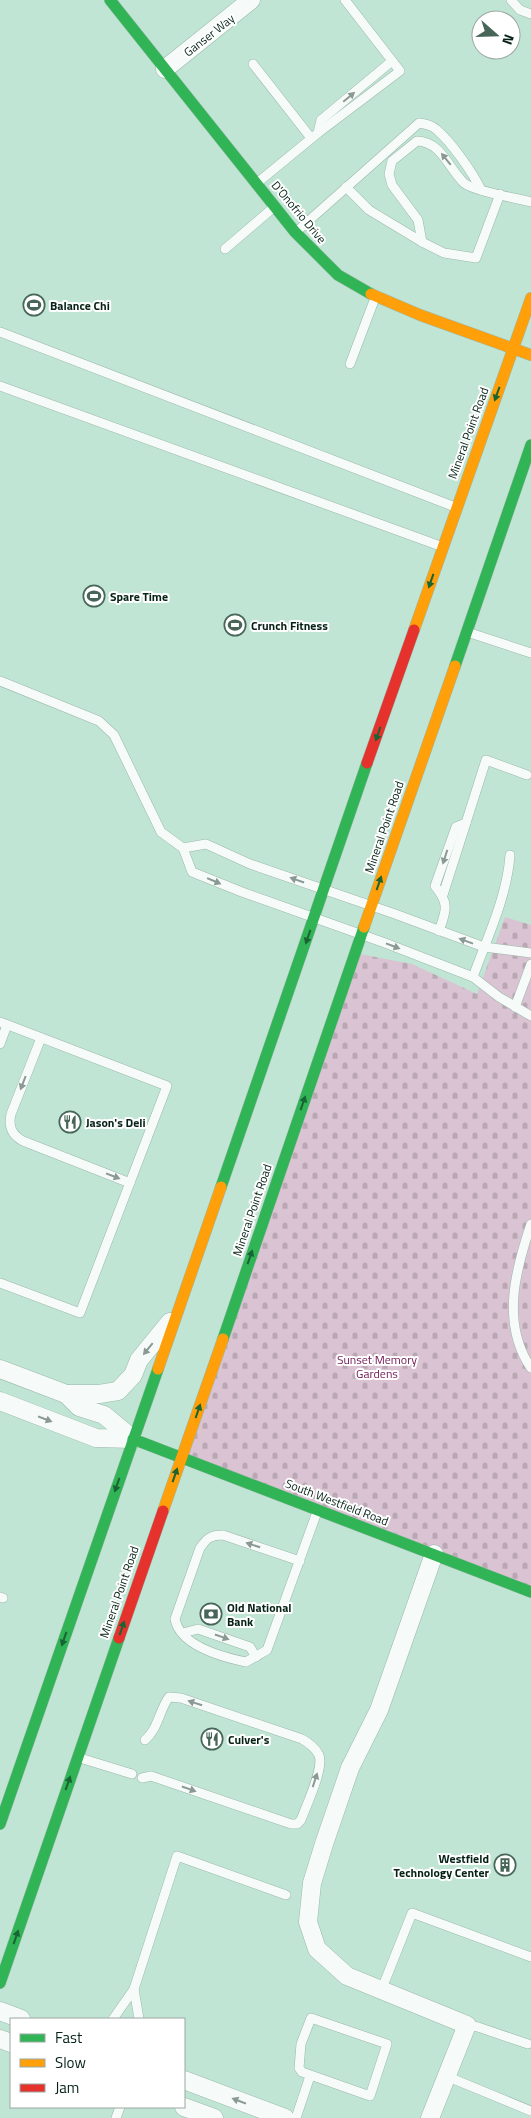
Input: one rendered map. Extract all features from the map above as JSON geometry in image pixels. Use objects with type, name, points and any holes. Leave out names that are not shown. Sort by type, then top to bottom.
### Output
[{"type":"main road","name":"D'Onofrio Drive","points":[[110,0],[295,232],[309,248],[337,273],[355,286],[396,305],[531,355]]},
{"type":"main road","name":"Mineral Point Road","points":[[0,1824],[4,1800],[178,1311],[456,508],[531,298]]},
{"type":"main road","name":"Mineral Point Road","points":[[0,1983],[531,445]]},
{"type":"main road","name":"South Westfield Road","points":[[133,1439],[531,1592]]},
{"type":"street","name":"Ganser Way","points":[[165,69],[251,0]]},
{"type":"street","points":[[0,1369],[66,1394],[99,1394],[118,1391],[133,1375],[139,1360],[178,1311]]},
{"type":"street","points":[[66,1394],[79,1406],[104,1415],[133,1439]]},
{"type":"street","points":[[0,1401],[96,1438],[133,1439]]},
{"type":"street","points":[[430,2118],[467,2025],[346,1976],[317,1949],[308,1922],[312,1883],[350,1768],[378,1710],[434,1554]]},
{"type":"street","points":[[0,2012],[18,2018]]},
{"type":"street","points":[[185,2080],[285,2118]]},
{"type":"street","points":[[185,2107],[214,2118]]},
{"type":"lane","points":[[257,183],[314,136],[321,120],[392,61],[345,0]]},
{"type":"lane","points":[[511,0],[520,10],[531,14]]},
{"type":"lane","points":[[253,64],[314,136]]},
{"type":"lane","points":[[295,232],[419,123],[429,125],[438,130],[474,176],[481,190]]},
{"type":"lane","points":[[422,242],[418,220],[392,185],[390,174],[392,161],[417,140],[426,141],[435,146],[465,184],[481,190],[531,202]]},
{"type":"lane","points":[[346,188],[369,210],[422,242],[444,253],[476,258],[500,194]]},
{"type":"lane","points":[[225,250],[276,206]]},
{"type":"lane","points":[[350,364],[376,295]]},
{"type":"lane","points":[[0,332],[456,508]]},
{"type":"lane","points":[[0,386],[443,548]]},
{"type":"lane","points":[[466,631],[531,653]]},
{"type":"lane","points":[[0,682],[99,721],[114,735],[161,832],[183,848],[192,872],[473,977],[499,997],[531,1016]]},
{"type":"lane","points":[[439,931],[447,909],[443,895],[486,760],[526,775]]},
{"type":"lane","points":[[183,848],[206,844],[250,864],[484,947],[531,953]]},
{"type":"lane","points":[[473,977],[500,902],[509,867],[510,855]]},
{"type":"lane","points":[[515,1007],[531,964]]},
{"type":"lane","points":[[0,1044],[4,1023],[168,1086],[80,1313],[0,1283]]},
{"type":"lane","points":[[41,1038],[11,1114],[10,1127],[13,1133],[22,1141],[130,1183]]},
{"type":"lane","points":[[531,1224],[514,1282],[513,1304],[516,1333],[524,1358],[531,1368]]},
{"type":"lane","points":[[300,1560],[223,1535],[212,1535],[206,1539],[200,1548],[175,1619],[176,1627],[193,1645],[232,1659],[246,1662],[256,1658],[266,1650],[272,1639],[300,1560],[318,1509]]},
{"type":"lane","points":[[183,1633],[198,1629],[250,1647],[256,1658]]},
{"type":"lane","points":[[142,1778],[151,1776],[291,1824],[297,1824],[301,1820],[317,1774],[320,1757],[313,1746],[302,1739],[181,1698],[170,1697],[162,1707],[153,1733],[145,1740]]},
{"type":"lane","points":[[77,1757],[132,1774]]},
{"type":"lane","points":[[114,2018],[134,1989],[177,1856],[286,1895]]},
{"type":"lane","points":[[381,1991],[412,1912],[531,1958]]},
{"type":"lane","points":[[134,1989],[139,2018]]},
{"type":"lane","points":[[311,2018],[387,2044],[370,2096],[310,2076],[299,2068],[302,2044],[311,2018]]},
{"type":"lane","points":[[467,2025],[529,2045],[531,2035]]},
{"type":"lane","points":[[296,2118],[310,2076]]},
{"type":"lane","points":[[446,2076],[531,2111]]},
{"type":"green space","name":"Sunset Memory Gardens","points":[[505,917],[531,925],[531,1592],[181,1456],[354,953],[412,964],[477,994]]},
{"type":"traffic: fast","points":[[110,0],[295,232],[338,275],[371,294]]},
{"type":"traffic: fast","points":[[455,666],[531,445]]},
{"type":"traffic: fast","points":[[221,1187],[367,763]]},
{"type":"traffic: fast","points":[[223,1339],[364,927]]},
{"type":"traffic: fast","points":[[0,1824],[158,1369]]},
{"type":"traffic: fast","points":[[133,1439],[531,1592]]},
{"type":"traffic: fast","points":[[0,1983],[119,1638]]},
{"type":"traffic: slow","points":[[371,294],[420,315],[531,355]]},
{"type":"traffic: slow","points":[[414,630],[531,298]]},
{"type":"traffic: slow","points":[[364,927],[455,666]]},
{"type":"traffic: slow","points":[[158,1369],[221,1187]]},
{"type":"traffic: slow","points":[[163,1511],[223,1339]]},
{"type":"traffic: jam","points":[[367,763],[414,630]]},
{"type":"traffic: jam","points":[[119,1638],[163,1511]]},
{"type":"place","name":"Balance Chi","points":[[34,305]]},
{"type":"place","name":"Spare Time","points":[[94,596]]},
{"type":"place","name":"Crunch Fitness","points":[[235,625]]},
{"type":"place","name":"Jason's Deli","points":[[70,1122]]},
{"type":"place","name":"Old National Bank","points":[[211,1614]]},
{"type":"place","name":"Culver's","points":[[212,1739]]},
{"type":"place","name":"Westfield Technology Center","points":[[505,1865]]}]
